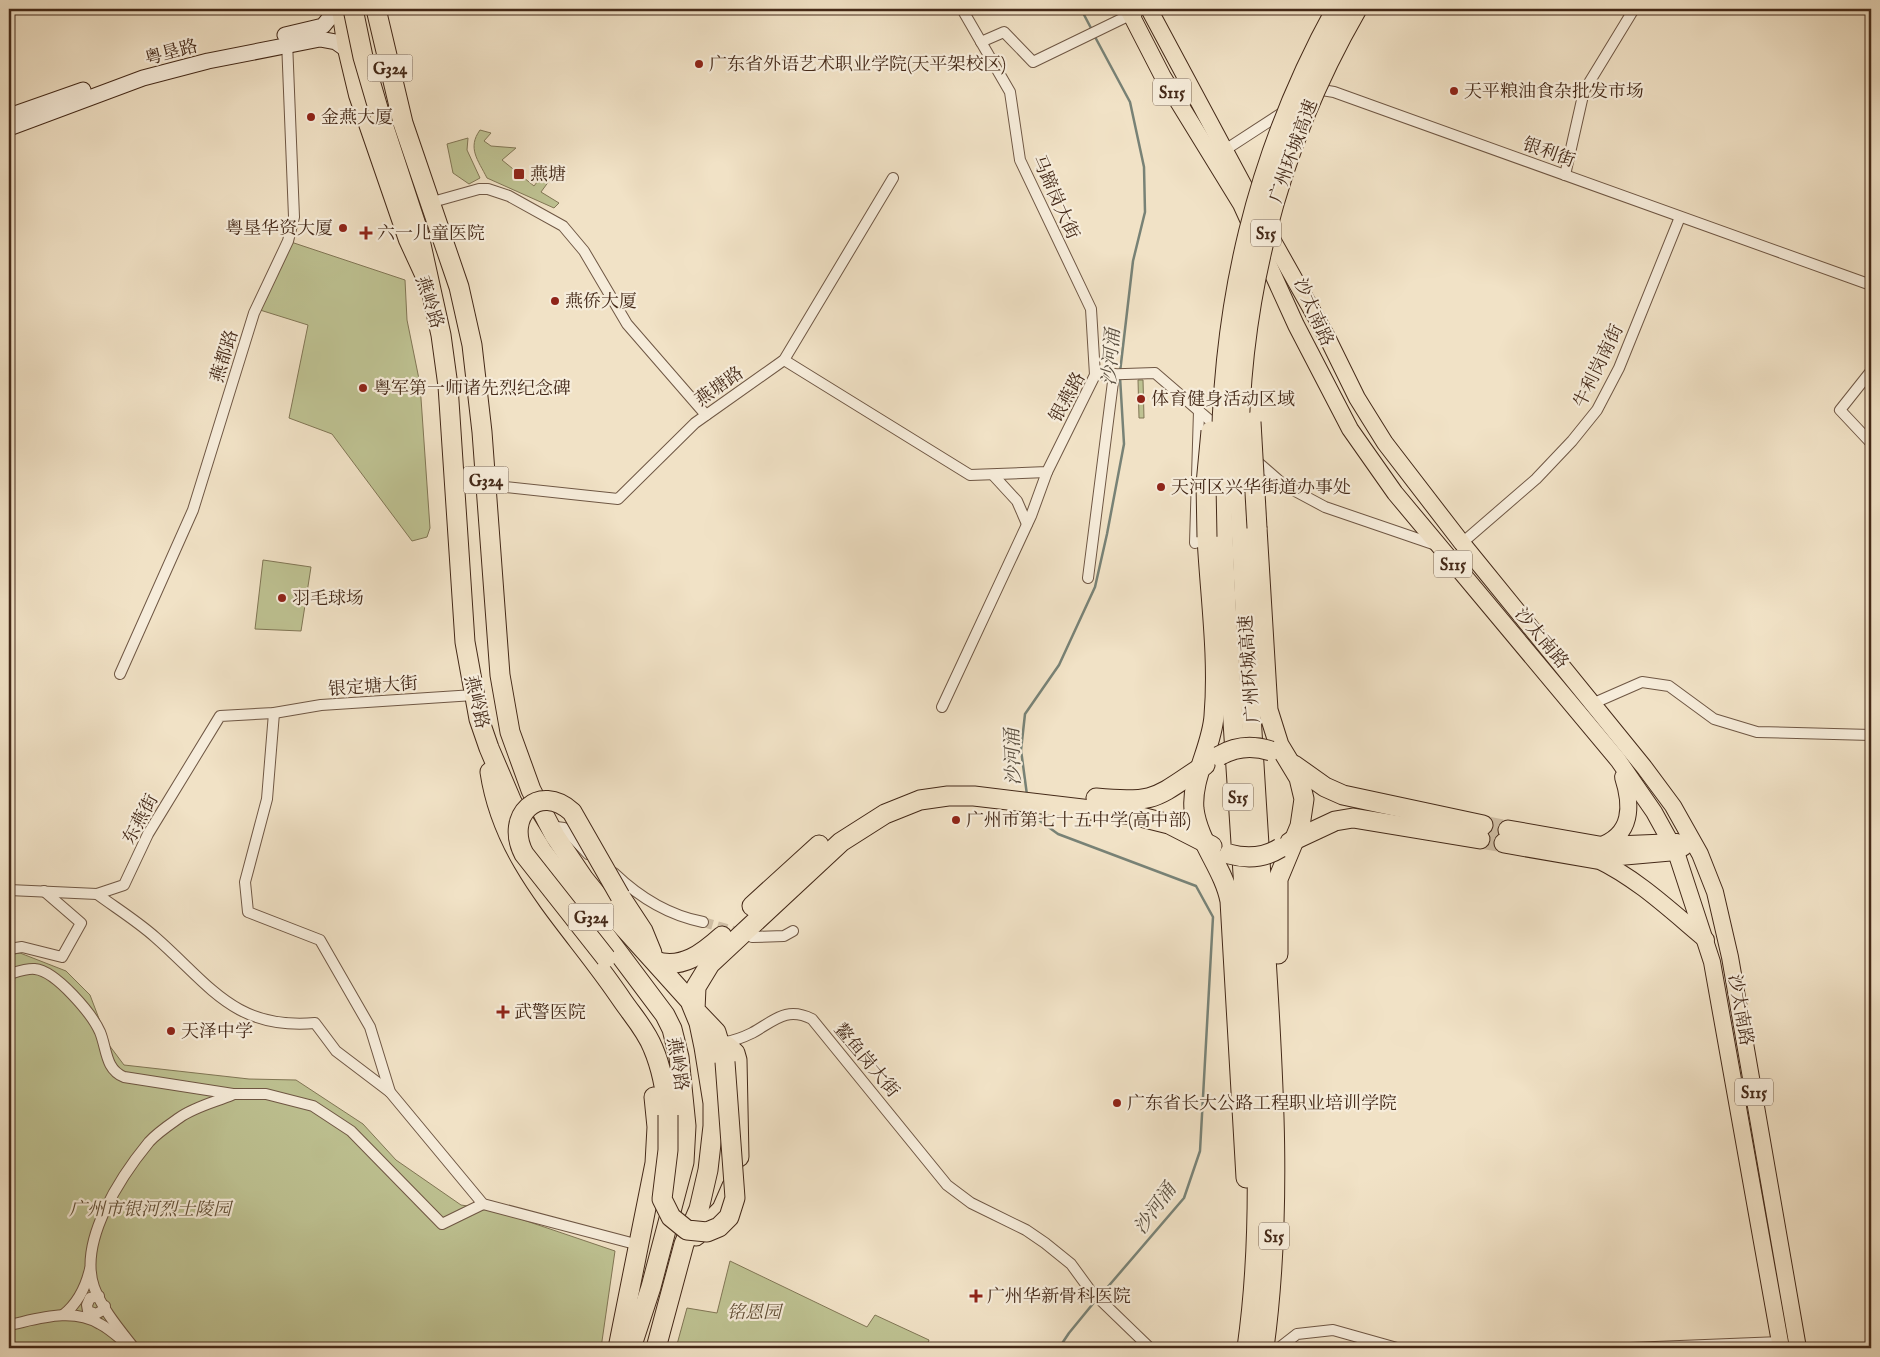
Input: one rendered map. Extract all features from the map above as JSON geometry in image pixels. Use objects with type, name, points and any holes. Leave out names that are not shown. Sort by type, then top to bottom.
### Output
[{"type":"highway","points":[[353,9],[363,57],[418,231],[429,288]]},
{"type":"highway","name":"广州环城高速","points":[[1265,1348],[1274,1236],[1266,1124],[1242,571],[1222,407],[1226,361],[1242,256],[1258,193],[1280,128],[1304,71],[1336,9]]},
{"type":"highway","name":"广州环城高速","points":[[1230,472],[1239,428],[1243,361],[1254,289],[1266,229],[1277,189],[1300,128],[1334,51],[1357,9]]},
{"type":"highway","name":"燕岭路","points":[[377,10],[403,123],[459,287],[468,321],[479,391],[502,696],[510,732],[522,768],[549,826],[589,886],[633,939],[678,985],[695,1010],[711,1081],[713,1126],[705,1185],[684,1244],[656,1348]]},
{"type":"highway","points":[[682,1087],[659,1028],[519,846],[517,828],[522,813],[534,803],[542,801],[558,802],[566,806],[577,820],[600,864],[650,945],[655,961],[668,964],[689,960],[698,956],[787,883],[860,828],[892,810],[927,799],[953,796],[990,797],[1133,815],[1169,824],[1229,854],[1246,857],[1257,857],[1287,848],[1335,821],[1353,818],[1482,832],[1352,798],[1325,787],[1296,771],[1277,749],[1270,721],[1266,692],[1251,427],[1258,284],[1266,229]]},
{"type":"highway","points":[[1242,256],[1217,378],[1206,484],[1215,697],[1212,733],[1194,801],[1198,823],[1221,873],[1228,894],[1231,912],[1245,1161],[1246,1348]]},
{"type":"highway","name":"燕岭路","points":[[429,288],[441,335],[448,386],[465,642],[474,695],[489,748],[512,802],[542,851],[665,1015],[676,1042],[686,1135],[680,1181],[651,1287],[631,1348]]},
{"type":"highway","points":[[1165,793],[1185,776],[1195,764],[1212,733]]},
{"type":"highway","points":[[489,748],[493,790],[516,854],[645,1032],[653,1048],[661,1072],[668,1115],[668,1150],[662,1190],[664,1206],[675,1222],[687,1230],[700,1232],[713,1230],[729,1217],[735,1198],[722,1044],[716,1032],[695,1010],[696,987],[710,964],[787,883],[822,842],[854,820],[883,804],[924,790],[944,787],[972,786],[1133,802],[1165,793],[1200,774],[1219,756],[1232,750],[1248,747],[1277,749],[1325,787]]},
{"type":"highway","points":[[1265,1348],[1280,1268],[1287,1206],[1288,1135],[1276,904],[1278,879],[1287,848],[1303,815],[1304,794],[1296,771]]},
{"type":"highway","points":[[1198,823],[1211,842],[1229,854]]},
{"type":"highway","points":[[1169,824],[1203,850],[1221,873]]},
{"type":"highway","points":[[1506,837],[1598,852]]},
{"type":"highway","points":[[618,1348],[656,1163],[657,1127],[648,1072],[635,1027],[624,1004]]},
{"type":"highway","points":[[684,1244],[712,1221],[722,1209],[734,1182],[738,1165],[737,1060],[731,1048],[722,1044]]},
{"type":"highway","name":"广州环城高速","points":[[1246,1348],[1266,1124]]},
{"type":"main road","name":"粤垦路","points":[[9,128],[143,78],[287,40],[323,26],[338,9]]},
{"type":"main road","name":"燕岭路","points":[[338,9],[357,95],[415,260],[429,288]]},
{"type":"main road","name":"S115","points":[[1135,10],[1225,150]]},
{"type":"main road","name":"沙太南路","points":[[1135,10],[1163,76],[1222,173],[1235,216],[1269,282],[1287,304],[1313,360],[1350,429],[1384,479],[1618,760],[1649,804],[1674,847],[1706,940],[1714,971],[1781,1345]]},
{"type":"main road","name":"粤垦路","points":[[9,116],[127,73],[175,60],[287,40],[320,39],[336,42],[346,49]]},
{"type":"main road","name":"沙太南路","points":[[1225,150],[1254,180],[1290,257],[1298,288],[1327,337],[1369,418],[1400,463],[1462,543],[1594,703],[1664,794],[1694,840],[1715,892],[1730,957],[1798,1348]]},
{"type":"main road","points":[[1598,852],[1612,842],[1620,833],[1629,810],[1629,797],[1618,760]]},
{"type":"main road","points":[[1649,804],[1664,794]]},
{"type":"main road","points":[[1598,852],[1674,847],[1694,840]]},
{"type":"main road","points":[[1598,852],[1640,884],[1706,940]]},
{"type":"street","name":"马蹄岗大街","points":[[962,9],[1010,92],[1020,160],[1091,309],[1095,375]]},
{"type":"street","points":[[1565,176],[1584,91],[1634,9]]},
{"type":"street","points":[[981,42],[1004,32],[1033,62],[1135,10]]},
{"type":"street","name":"燕都路","points":[[120,674],[193,510],[254,313],[288,241],[294,217],[287,40]]},
{"type":"street","name":"银利街","points":[[1225,150],[1310,94],[1329,91],[1871,285]]},
{"type":"street","name":"燕塘路","points":[[487,485],[618,499],[695,423],[784,360],[893,178]]},
{"type":"street","points":[[429,203],[480,189],[488,189],[509,196],[563,226],[584,252],[627,324],[706,415]]},
{"type":"street","name":"牛利岗南街","points":[[1462,543],[1536,479],[1572,441],[1597,410],[1619,368],[1680,217]]},
{"type":"street","points":[[784,360],[970,475],[994,476],[1047,472]]},
{"type":"street","points":[[1871,371],[1840,410],[1871,443]]},
{"type":"street","name":"银燕路","points":[[942,707],[1027,524],[1047,472],[1095,375],[1155,373],[1267,471],[1303,496],[1325,507],[1440,546]]},
{"type":"street","points":[[1088,578],[1114,374]]},
{"type":"street","points":[[1195,543],[1198,411]]},
{"type":"street","points":[[994,476],[1017,501],[1027,524]]},
{"type":"street","points":[[1594,703],[1642,682],[1669,686],[1714,719],[1757,732],[1871,735]]},
{"type":"street","name":"银定塘大街","points":[[274,713],[321,705],[474,695]]},
{"type":"street","points":[[274,713],[267,799],[245,882],[248,912],[320,940],[370,1027],[390,1092]]},
{"type":"street","name":"东燕街","points":[[9,890],[97,894],[124,885],[148,834],[220,716],[274,713]]},
{"type":"street","points":[[549,826],[564,828],[587,853],[607,867],[640,896],[657,906],[703,922]]},
{"type":"street","points":[[9,949],[22,947],[62,957],[82,923],[44,891]]},
{"type":"street","points":[[97,894],[154,936],[221,999],[260,1020],[289,1025],[315,1023],[336,1051],[390,1092],[483,1204],[639,1245]]},
{"type":"street","points":[[752,937],[784,936],[793,932]]},
{"type":"street","points":[[9,974],[36,969],[58,981],[75,997],[99,1031],[110,1065],[115,1073],[124,1077],[232,1094],[266,1094],[303,1103],[322,1111],[351,1131],[442,1224],[483,1204]]},
{"type":"street","name":"鳌鱼岗大街","points":[[722,1044],[741,1038],[784,1015],[795,1013],[812,1019],[890,1113],[937,1176],[960,1196],[1026,1230],[1045,1242],[1071,1264],[1090,1290],[1150,1348]]},
{"type":"street","points":[[134,1348],[94,1287],[91,1256],[102,1214],[128,1171],[151,1140],[181,1116],[232,1094]]},
{"type":"street","points":[[63,1315],[69,1310],[82,1290],[92,1264]]},
{"type":"street","points":[[102,1301],[90,1298],[87,1305],[91,1315],[134,1348]]},
{"type":"street","points":[[9,1325],[63,1315],[91,1315],[103,1310],[102,1301]]},
{"type":"street","points":[[1279,1348],[1297,1334],[1333,1330],[1397,1348]]},
{"type":"street","points":[[1630,1348],[1781,1345]]},
{"type":"green space","points":[[480,130],[491,133],[484,141],[491,146],[516,148],[502,160],[534,186],[550,165],[557,170],[541,192],[559,203],[554,208],[487,178],[477,160],[474,148],[476,136]]},
{"type":"green space","points":[[468,138],[467,150],[480,178],[469,184],[453,173],[447,144]]},
{"type":"green space","points":[[288,241],[405,280],[407,320],[420,384],[430,528],[427,537],[412,541],[332,434],[289,418],[308,325],[260,310]]},
{"type":"green space","name":"体育健身活动区域","points":[[1138,380],[1143,380],[1144,418],[1139,418]]},
{"type":"green space","name":"羽毛球场","points":[[263,560],[311,567],[301,631],[255,629]]},
{"type":"green space","name":"广州市银河烈士陵园","points":[[20,953],[66,971],[90,995],[109,1045],[124,1065],[249,1079],[296,1080],[363,1124],[396,1160],[461,1205],[494,1210],[615,1251],[601,1348],[9,1348],[9,955]]},
{"type":"green space","name":"铭恩园","points":[[730,1261],[867,1327],[875,1315],[929,1340],[926,1348],[676,1348],[687,1308],[717,1313]]},
{"type":"waterway","name":"沙河涌","points":[[1081,9],[1092,30]]},
{"type":"waterway","name":"沙河涌","points":[[1094,35],[1130,102],[1144,167],[1145,212],[1133,261],[1120,372]]},
{"type":"waterway","name":"沙河涌","points":[[1027,795],[1021,750],[1025,714],[1059,665],[1095,587],[1107,534],[1124,444],[1120,377]]},
{"type":"waterway","name":"沙河涌","points":[[1029,810],[1029,813],[1058,834],[1196,886],[1213,917],[1200,1151],[1184,1198],[1100,1296]]},
{"type":"waterway","name":"沙河涌","points":[[1059,1348],[1096,1300]]},
{"type":"tunnel","points":[[1483,825],[1508,830]]},
{"type":"tunnel","points":[[1480,839],[1504,843]]},
{"type":"tunnel","points":[[703,922],[744,934]]},
{"type":"place","name":"广东省外语艺术职业学院(天平架校区)","points":[[699,64]]},
{"type":"place","name":"天平粮油食杂批发市场","points":[[1454,91]]},
{"type":"place","name":"金燕大厦","points":[[311,117]]},
{"type":"place","name":"燕塘","points":[[519,174]]},
{"type":"place","name":"粤垦华资大厦","points":[[343,228]]},
{"type":"place","name":"六一儿童医院","points":[[366,233]]},
{"type":"place","name":"燕侨大厦","points":[[555,301]]},
{"type":"place","name":"粤军第一师诸先烈纪念碑","points":[[363,388]]},
{"type":"place","name":"体育健身活动区域","points":[[1141,399]]},
{"type":"place","name":"天河区兴华街道办事处","points":[[1161,487]]},
{"type":"place","name":"羽毛球场","points":[[282,598]]},
{"type":"place","name":"广州市第七十五中学(高中部)","points":[[956,820]]},
{"type":"place","name":"武警医院","points":[[503,1012]]},
{"type":"place","name":"天泽中学","points":[[171,1031]]},
{"type":"place","name":"广东省长大公路工程职业培训学院","points":[[1117,1103]]},
{"type":"place","name":"广州华新骨科医院","points":[[976,1296]]}]
